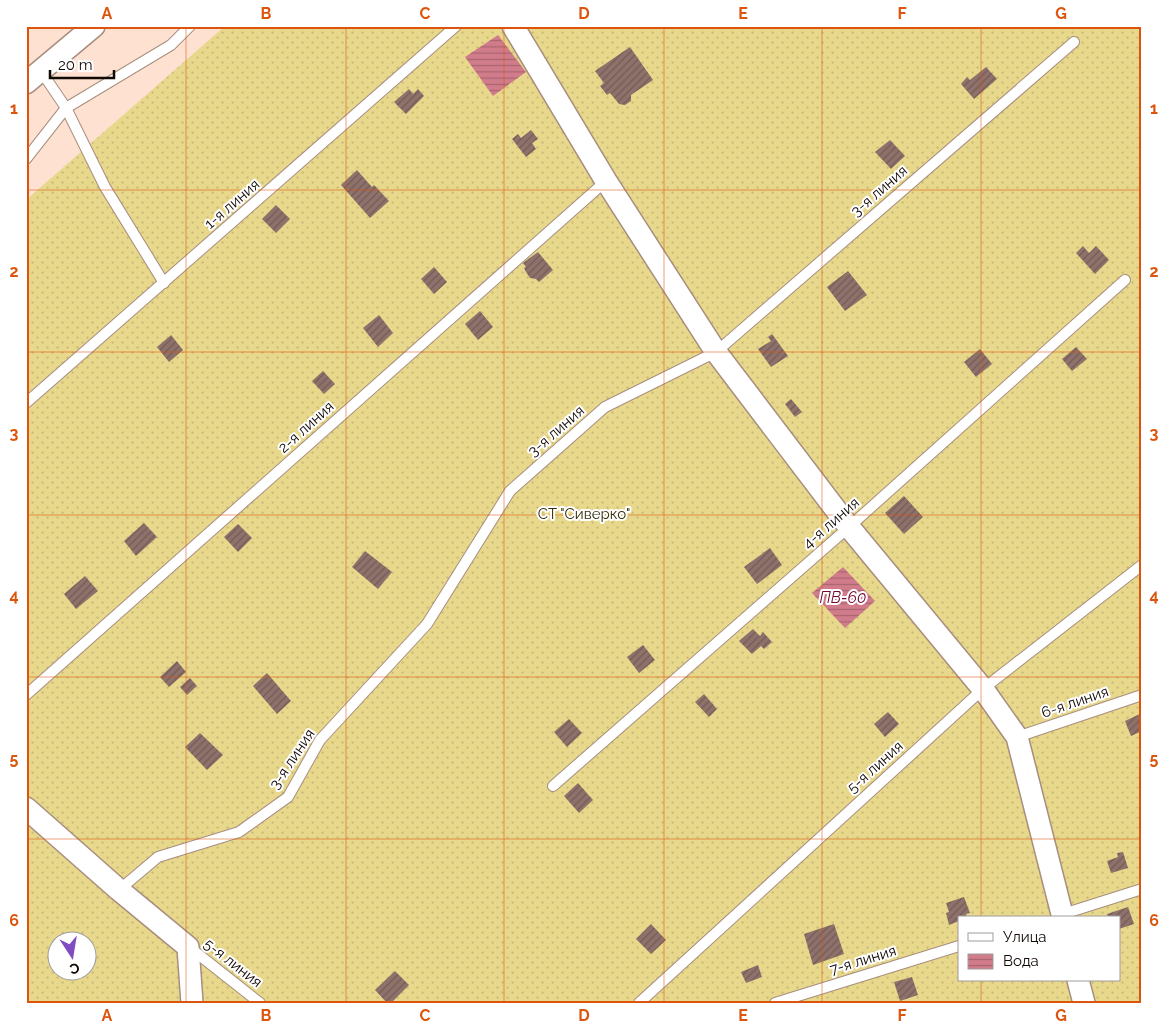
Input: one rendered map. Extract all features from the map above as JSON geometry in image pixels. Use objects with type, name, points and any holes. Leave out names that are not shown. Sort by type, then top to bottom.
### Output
[{"type":"street","points":[[34,77],[94,26]]},
{"type":"street","points":[[513,26],[606,182],[716,352],[849,527],[983,689],[1017,737],[1059,916]]},
{"type":"street","points":[[26,808],[119,890],[188,947],[192,1003]]},
{"type":"street","points":[[1079,982],[1084,1003]]},
{"type":"lane","points":[[26,159],[66,108],[170,45],[190,26]]},
{"type":"lane","name":"1-я линия","points":[[26,403],[456,26]]},
{"type":"lane","name":"3-я линия","points":[[119,890],[158,857],[239,832],[288,797],[320,740],[427,624],[510,491],[605,407],[716,352],[1074,42]]},
{"type":"lane","points":[[34,77],[66,108],[105,187],[164,283]]},
{"type":"lane","name":"2-я линия","points":[[26,696],[606,182]]},
{"type":"lane","name":"4-я линия","points":[[553,786],[849,527],[1125,280]]},
{"type":"lane","name":"5-я линия","points":[[639,1003],[983,689],[1142,564]]},
{"type":"lane","name":"6-я линия","points":[[1017,737],[1142,695]]},
{"type":"lane","points":[[1062,916],[1142,888]]},
{"type":"lane","name":"7-я линия","points":[[775,1003],[958,946]]},
{"type":"lane","name":"5-я линия","points":[[188,947],[260,1003]]},
{"type":"green space","name":"СТ \"Сиверко\"","points":[[225,26],[1142,26],[1142,1003],[26,1003],[26,200]]},
{"type":"water","points":[[498,35],[526,72],[493,96],[465,57]]},
{"type":"water","name":"ПВ-60","points":[[843,567],[875,601],[845,628],[812,593]]},
{"type":"building","points":[[630,47],[653,80],[631,95],[631,101],[625,105],[619,104],[610,93],[607,95],[600,86],[604,83],[595,71]]},
{"type":"building","points":[[986,67],[997,79],[974,99],[961,84],[967,77],[970,80]]},
{"type":"building","points":[[409,89],[413,94],[418,89],[424,96],[406,114],[394,102]]},
{"type":"building","points":[[531,130],[538,139],[532,143],[536,149],[526,157],[512,139],[518,134],[521,138]]},
{"type":"building","points":[[890,140],[905,156],[891,169],[875,152]]},
{"type":"building","points":[[357,170],[372,187],[374,185],[389,201],[370,218],[341,185]]},
{"type":"building","points":[[276,205],[290,219],[276,233],[262,219]]},
{"type":"building","points":[[1083,246],[1089,253],[1096,246],[1109,260],[1095,274],[1076,253]]},
{"type":"building","points":[[538,252],[553,270],[539,282],[536,279],[530,278],[523,263]]},
{"type":"building","points":[[434,267],[447,282],[434,294],[421,279]]},
{"type":"building","points":[[848,271],[867,295],[845,311],[827,287]]},
{"type":"building","points":[[480,311],[493,327],[478,340],[465,324]]},
{"type":"building","points":[[379,315],[393,333],[378,347],[363,328]]},
{"type":"building","points":[[772,334],[788,356],[771,367],[758,349],[771,341],[768,337]]},
{"type":"building","points":[[171,335],[183,350],[169,362],[157,347]]},
{"type":"building","points":[[1076,347],[1087,359],[1072,371],[1062,359]]},
{"type":"building","points":[[980,349],[992,364],[976,377],[964,362]]},
{"type":"building","points":[[323,371],[335,384],[324,394],[312,381]]},
{"type":"building","points":[[791,399],[802,412],[795,417],[785,404]]},
{"type":"building","points":[[904,496],[923,517],[904,534],[885,513]]},
{"type":"building","points":[[144,523],[157,537],[136,556],[124,541]]},
{"type":"building","points":[[238,524],[252,538],[238,552],[224,537]]},
{"type":"building","points":[[770,548],[782,565],[757,584],[744,567]]},
{"type":"building","points":[[365,551],[392,572],[378,589],[352,567]]},
{"type":"building","points":[[85,576],[98,591],[76,609],[64,594]]},
{"type":"building","points":[[753,629],[760,636],[763,632],[772,642],[764,649],[761,646],[752,654],[739,641]]},
{"type":"building","points":[[643,645],[655,660],[639,673],[627,657]]},
{"type":"building","points":[[177,661],[186,672],[169,687],[160,677]]},
{"type":"building","points":[[267,673],[291,701],[277,714],[253,686]]},
{"type":"building","points":[[190,678],[197,686],[187,695],[180,687]]},
{"type":"building","points":[[704,694],[717,709],[709,717],[695,702]]},
{"type":"building","points":[[888,712],[899,724],[885,737],[874,724]]},
{"type":"building","points":[[1142,713],[1142,731],[1131,736],[1125,721]]},
{"type":"building","points":[[569,719],[582,733],[567,747],[554,732]]},
{"type":"building","points":[[200,733],[223,755],[207,770],[185,747]]},
{"type":"building","points":[[578,783],[593,800],[579,813],[564,796]]},
{"type":"building","points":[[1123,852],[1128,868],[1111,873],[1107,861],[1118,857],[1117,853]]},
{"type":"building","points":[[964,897],[970,913],[966,914],[966,916],[958,916],[958,921],[949,925],[946,913],[949,912],[946,903]]},
{"type":"building","points":[[1128,907],[1134,924],[1120,929],[1120,916],[1108,916],[1107,914]]},
{"type":"building","points":[[651,924],[666,940],[651,954],[636,939]]},
{"type":"building","points":[[834,924],[844,954],[813,965],[804,934]]},
{"type":"building","points":[[758,965],[762,977],[746,983],[741,972]]},
{"type":"building","points":[[395,971],[409,985],[391,1003],[387,1003],[375,990]]},
{"type":"building","points":[[912,977],[918,995],[900,1001],[894,982]]}]
